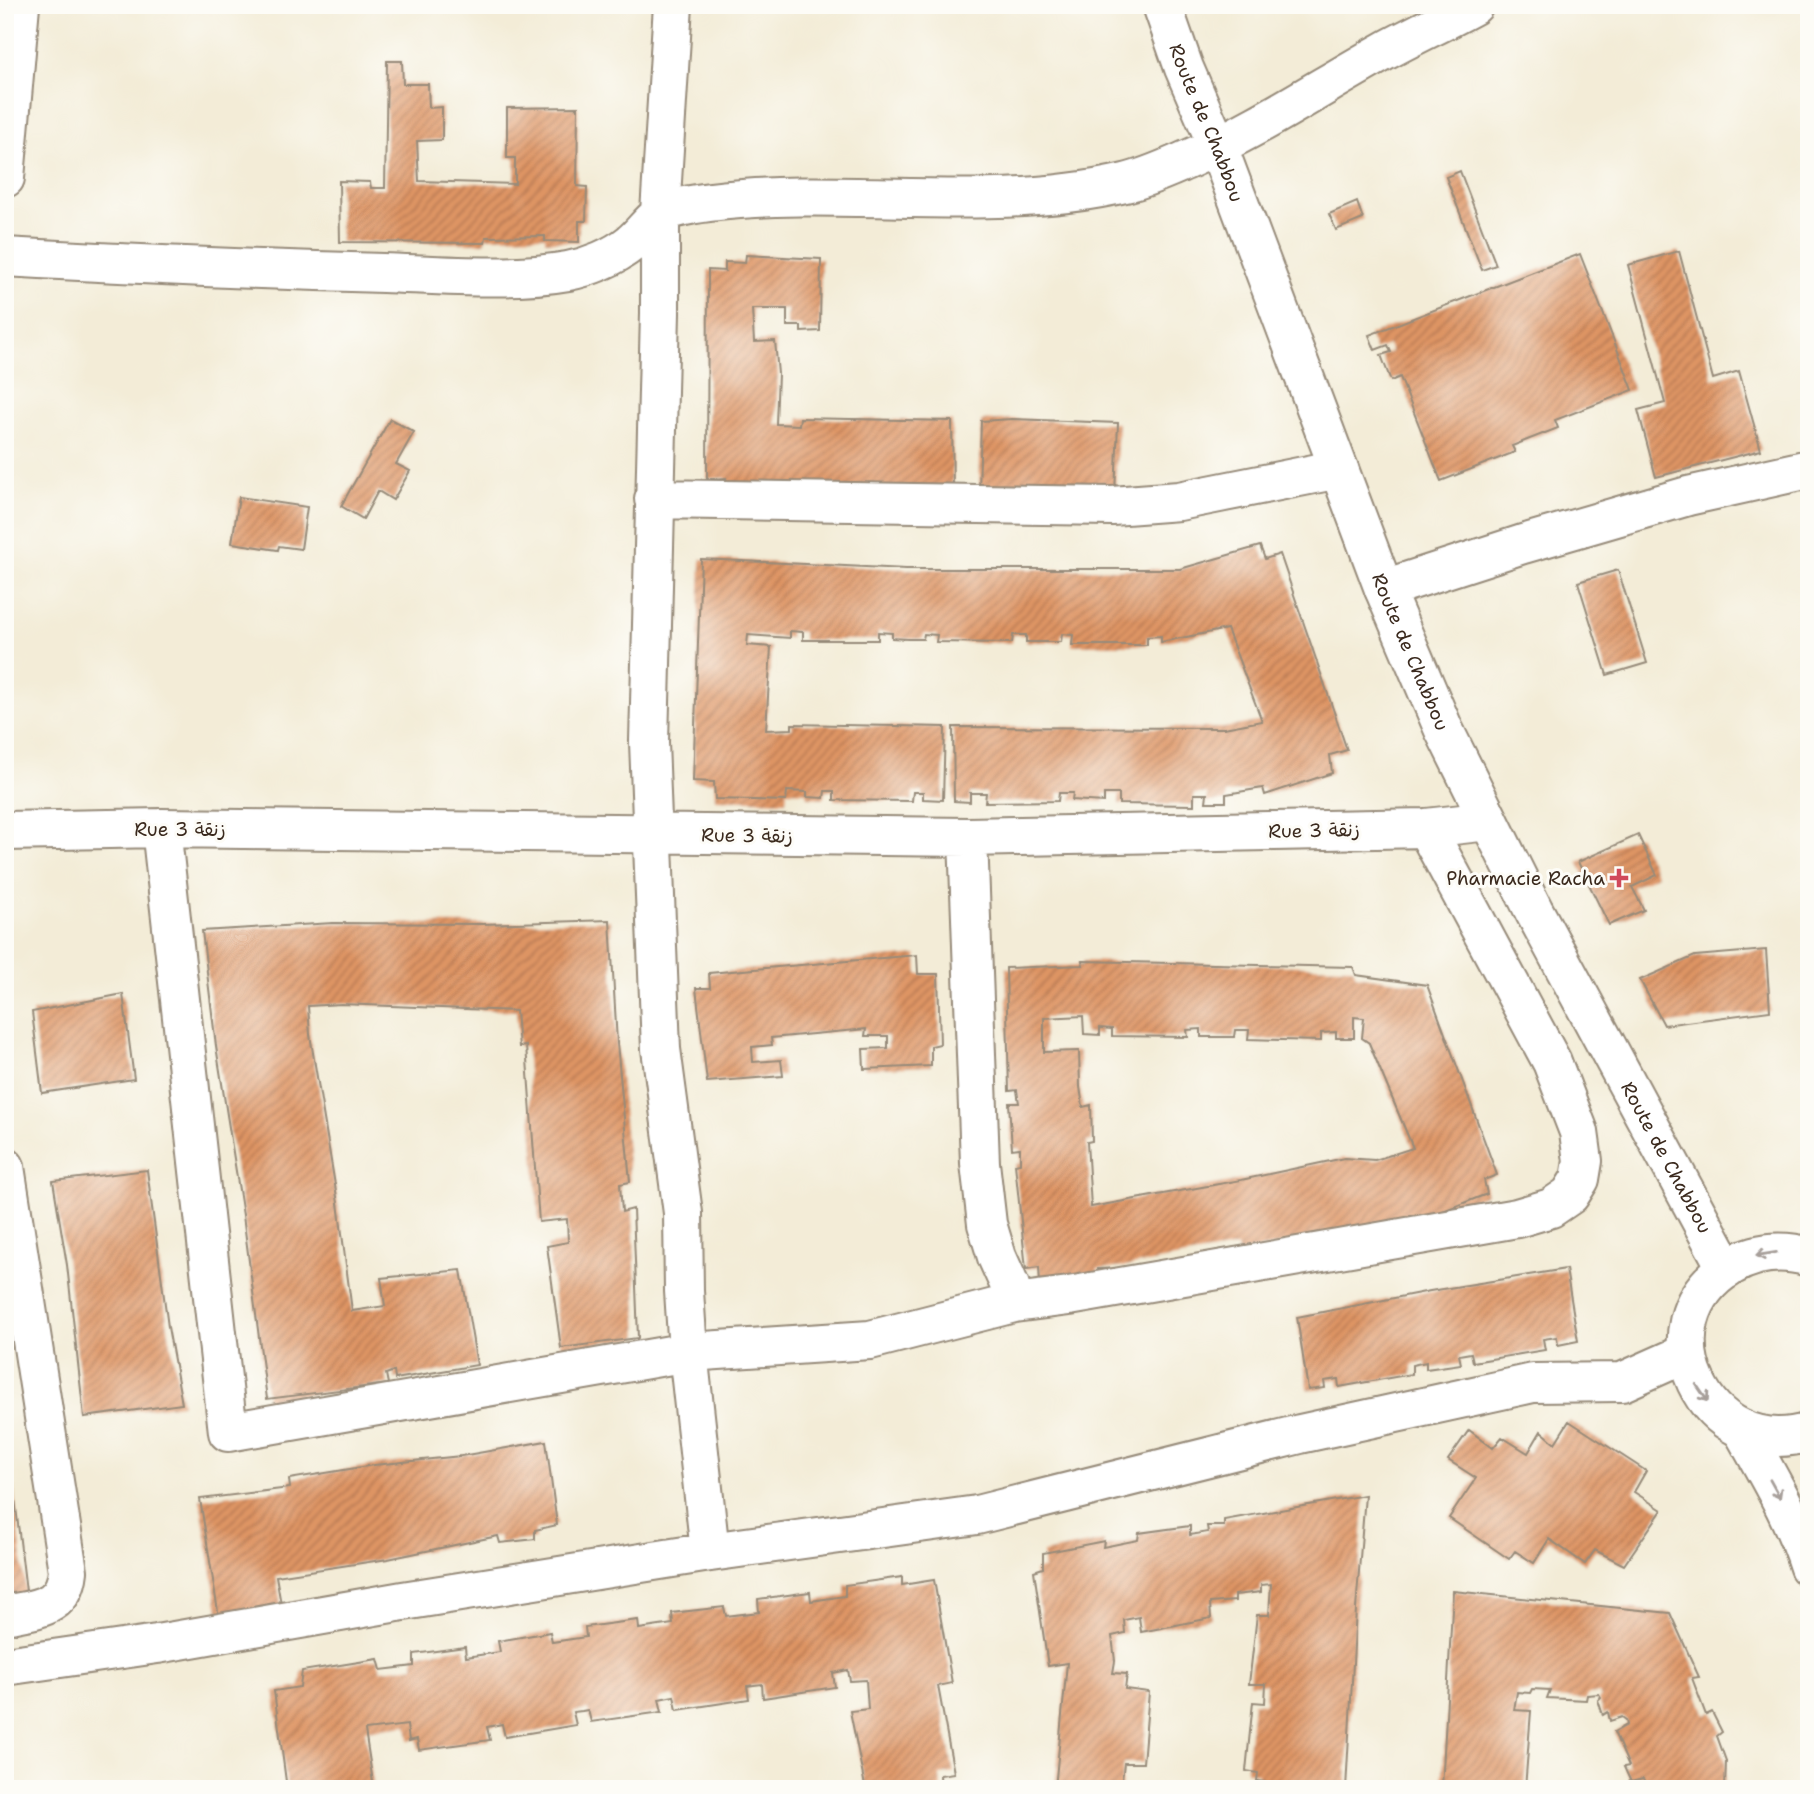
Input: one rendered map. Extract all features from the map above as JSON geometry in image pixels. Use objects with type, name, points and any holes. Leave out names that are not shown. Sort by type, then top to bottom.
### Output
[{"type":"street","points":[[5,178],[20,5]]},
{"type":"street","points":[[673,5],[660,214],[649,742],[651,834],[661,1049],[683,1213],[688,1352],[710,1552]]},
{"type":"street","name":"Route de Chabbou","points":[[1162,5],[1384,589],[1444,730],[1567,972],[1727,1269]]},
{"type":"street","points":[[5,257],[183,267],[481,276],[543,273],[567,271],[589,265],[627,246],[660,214],[709,202],[864,197],[978,200],[1033,197],[1127,183],[1156,174],[1217,147],[1387,50],[1474,5]]},
{"type":"street","points":[[1384,589],[1523,544],[1689,496],[1809,468]]},
{"type":"street","points":[[654,499],[1112,506],[1179,501],[1339,469]]},
{"type":"street","name":"Rue 3 زنقة","points":[[5,831],[161,828],[968,837],[1426,828],[1489,821]]},
{"type":"street","points":[[161,828],[228,1432],[688,1352],[870,1340],[1014,1303],[1069,1296],[1517,1218],[1551,1208],[1570,1195],[1580,1179],[1583,1161],[1579,1132],[1552,1062],[1426,828]]},
{"type":"street","points":[[968,837],[980,1163],[986,1224],[1014,1303]]},
{"type":"street","points":[[5,1167],[68,1571],[66,1585],[60,1597],[51,1603],[5,1615]]},
{"type":"street","points":[[1808,1254],[1765,1253],[1739,1261],[1714,1278],[1695,1305],[1687,1336],[1687,1353],[1690,1369],[1704,1398],[1728,1421],[1742,1429],[1774,1437],[1809,1432]]},
{"type":"street","points":[[5,1666],[157,1644],[710,1552],[976,1515],[1300,1434],[1533,1383],[1622,1381],[1687,1353]]},
{"type":"street","points":[[1742,1429],[1797,1533],[1809,1567]]},
{"type":"building","points":[[387,61],[402,61],[403,84],[428,84],[429,108],[442,107],[442,140],[417,141],[419,181],[515,184],[515,158],[507,158],[507,108],[578,107],[577,186],[587,187],[586,221],[579,221],[579,242],[545,241],[545,236],[486,237],[485,243],[340,242],[339,181],[370,182],[371,188],[385,188]]},
{"type":"building","points":[[1460,171],[1496,265],[1482,270],[1446,177]]},
{"type":"building","points":[[1357,202],[1363,219],[1336,230],[1329,214]]},
{"type":"building","points":[[1679,251],[1713,379],[1739,371],[1761,450],[1656,477],[1638,410],[1665,403],[1628,265]]},
{"type":"building","points":[[1580,254],[1633,390],[1555,420],[1558,428],[1512,446],[1515,452],[1441,481],[1400,377],[1391,381],[1381,355],[1391,352],[1388,345],[1375,350],[1369,335]]},
{"type":"building","points":[[746,255],[821,259],[820,331],[801,332],[801,326],[787,326],[787,309],[752,309],[754,342],[775,341],[778,374],[776,424],[799,425],[800,418],[952,421],[953,493],[725,484],[726,478],[707,479],[708,270],[725,271],[725,262],[745,263]]},
{"type":"building","points":[[390,419],[414,432],[396,464],[410,471],[393,500],[378,491],[363,519],[341,506]]},
{"type":"building","points":[[1012,419],[1118,423],[1115,494],[979,494],[981,421]]},
{"type":"building","points":[[239,497],[307,507],[301,549],[279,546],[278,550],[232,543]]},
{"type":"building","points":[[1260,546],[1265,559],[1280,554],[1347,750],[1330,755],[1332,773],[1265,795],[1263,788],[1226,794],[1226,802],[1206,802],[1207,794],[1194,794],[1194,805],[1119,804],[1119,794],[1104,794],[1104,802],[1072,800],[1073,793],[1059,793],[1058,801],[985,802],[986,793],[970,793],[970,802],[954,801],[953,727],[1224,728],[1262,721],[1227,629],[1161,642],[1161,636],[1147,637],[1147,645],[1072,645],[1073,635],[1062,634],[1061,642],[1026,642],[1026,635],[1013,635],[1012,643],[936,642],[937,635],[924,634],[923,639],[908,639],[892,638],[892,633],[878,632],[878,640],[803,640],[803,632],[790,631],[790,638],[748,635],[747,645],[771,647],[766,730],[792,729],[792,724],[945,727],[943,800],[923,799],[923,792],[913,792],[912,801],[834,800],[834,791],[825,791],[824,798],[807,797],[807,792],[787,791],[786,801],[715,799],[714,782],[693,781],[701,559],[906,569],[1180,569]]},
{"type":"building","points":[[1618,570],[1647,663],[1607,675],[1578,582]]},
{"type":"building","points":[[1638,835],[1657,875],[1632,887],[1644,910],[1609,925],[1578,862]]},
{"type":"building","points":[[610,920],[617,1043],[630,1182],[620,1184],[622,1212],[633,1209],[638,1338],[561,1348],[547,1246],[568,1242],[567,1219],[539,1222],[526,1046],[519,1047],[516,1011],[341,1004],[308,1006],[310,1035],[338,1203],[352,1311],[385,1306],[381,1278],[461,1270],[477,1365],[395,1379],[394,1371],[386,1374],[388,1384],[267,1399],[202,931],[333,923],[482,924]]},
{"type":"building","points":[[1766,950],[1770,1011],[1664,1025],[1640,980],[1695,956]]},
{"type":"building","points":[[917,955],[918,974],[938,974],[940,1044],[931,1046],[931,1066],[864,1069],[863,1049],[888,1048],[888,1036],[865,1036],[866,1029],[771,1038],[772,1045],[752,1047],[753,1062],[781,1060],[783,1076],[707,1082],[696,988],[710,988],[709,973]]},
{"type":"building","points":[[1082,961],[1353,967],[1356,975],[1427,985],[1497,1175],[1484,1180],[1487,1194],[1417,1221],[1414,1215],[1389,1224],[1238,1253],[1237,1247],[1119,1268],[1098,1269],[1099,1277],[1040,1283],[1039,1267],[1026,1269],[1015,1164],[1020,1163],[1020,1148],[1012,1149],[1009,1103],[1019,1103],[1017,1090],[1009,1091],[1006,968],[1083,965]],"holes":[[[1083,1016],[1084,1034],[1100,1035],[1100,1028],[1112,1029],[1112,1036],[1188,1037],[1187,1030],[1201,1029],[1201,1037],[1234,1037],[1235,1030],[1249,1030],[1248,1039],[1321,1041],[1321,1033],[1336,1032],[1336,1038],[1354,1038],[1354,1017],[1364,1018],[1362,1038],[1369,1043],[1413,1148],[1375,1160],[1344,1158],[1091,1207],[1087,1142],[1092,1141],[1091,1105],[1083,1107],[1079,1051],[1044,1052],[1044,1018]]]},
{"type":"building","points":[[123,994],[134,1079],[42,1093],[32,1012]]},
{"type":"building","points":[[147,1170],[168,1327],[182,1404],[84,1417],[67,1265],[53,1181]]},
{"type":"building","points":[[1566,1269],[1578,1341],[1558,1345],[1557,1337],[1543,1339],[1545,1350],[1473,1362],[1471,1353],[1459,1355],[1461,1364],[1426,1369],[1426,1362],[1412,1365],[1412,1374],[1339,1387],[1338,1379],[1324,1381],[1325,1388],[1308,1390],[1297,1317],[1430,1291]]},
{"type":"building","points":[[1569,1421],[1646,1471],[1634,1492],[1662,1510],[1624,1565],[1595,1550],[1585,1564],[1549,1539],[1534,1563],[1515,1551],[1509,1559],[1449,1518],[1476,1478],[1448,1460],[1469,1430],[1493,1448],[1502,1437],[1528,1453],[1541,1431],[1555,1443]]},
{"type":"building","points":[[5,1434],[27,1600],[5,1604]]},
{"type":"building","points":[[546,1441],[557,1525],[535,1530],[535,1539],[500,1543],[498,1536],[388,1559],[276,1576],[282,1610],[219,1618],[200,1499],[290,1488],[289,1479],[374,1465],[461,1456]]},
{"type":"building","points":[[1365,1495],[1346,1789],[1264,1789],[1265,1782],[1257,1781],[1258,1773],[1246,1771],[1253,1702],[1265,1703],[1266,1684],[1249,1684],[1257,1615],[1269,1615],[1271,1584],[1261,1585],[1261,1592],[1235,1595],[1235,1601],[1210,1603],[1211,1618],[1141,1632],[1139,1617],[1124,1620],[1125,1633],[1112,1636],[1115,1661],[1113,1673],[1127,1674],[1125,1689],[1149,1692],[1143,1763],[1124,1763],[1121,1789],[1055,1789],[1067,1663],[1048,1666],[1034,1571],[1043,1568],[1043,1553],[1104,1541],[1103,1547],[1138,1540],[1139,1533],[1190,1526],[1190,1535],[1208,1532],[1207,1526],[1224,1526],[1224,1520]]},
{"type":"building","points":[[902,1577],[902,1585],[934,1580],[952,1683],[938,1686],[954,1773],[940,1775],[941,1789],[867,1789],[874,1784],[865,1786],[850,1711],[868,1709],[866,1680],[850,1681],[848,1670],[833,1673],[835,1687],[763,1698],[762,1684],[747,1686],[749,1699],[677,1710],[674,1696],[659,1699],[662,1712],[591,1722],[588,1710],[573,1712],[576,1725],[505,1737],[502,1724],[487,1727],[490,1740],[419,1750],[417,1739],[409,1741],[407,1725],[365,1730],[374,1789],[287,1789],[274,1691],[300,1687],[302,1671],[378,1659],[381,1670],[414,1666],[414,1654],[465,1647],[466,1657],[500,1652],[498,1641],[550,1632],[552,1642],[586,1637],[585,1627],[638,1620],[639,1629],[673,1624],[672,1613],[724,1607],[726,1616],[759,1612],[758,1599],[810,1592],[811,1601],[845,1596],[845,1585]]},
{"type":"building","points":[[1453,1591],[1670,1613],[1699,1677],[1692,1678],[1706,1715],[1712,1712],[1722,1732],[1717,1736],[1726,1761],[1725,1789],[1647,1789],[1643,1779],[1631,1782],[1624,1767],[1629,1766],[1614,1732],[1627,1725],[1626,1720],[1622,1717],[1610,1721],[1608,1712],[1603,1715],[1598,1700],[1601,1697],[1599,1694],[1587,1695],[1586,1700],[1547,1698],[1550,1690],[1532,1689],[1530,1693],[1517,1692],[1514,1710],[1531,1711],[1525,1789],[1442,1789]]},
{"type":"place","name":"Pharmacie Racha","points":[[1619,878]]}]
